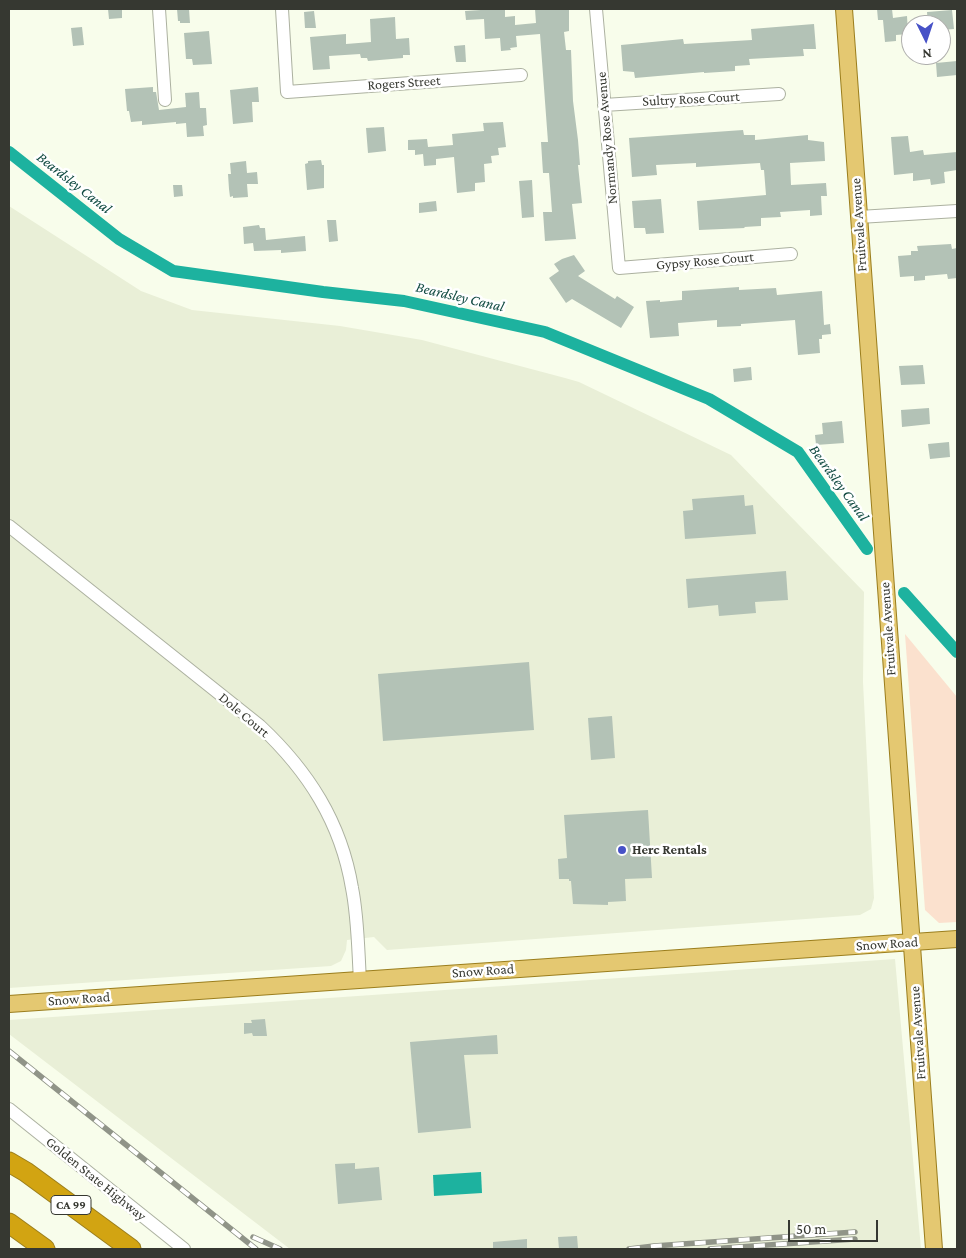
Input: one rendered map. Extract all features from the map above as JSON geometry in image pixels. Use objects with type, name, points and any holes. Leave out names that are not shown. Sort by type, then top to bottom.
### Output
[{"type":"highway","name":"CA 99","points":[[9,1162],[26,1172],[131,1249]]},
{"type":"highway","points":[[9,1223],[45,1249]]},
{"type":"main road","name":"Fruitvale Avenue","points":[[844,9],[934,1249]]},
{"type":"main road","name":"Snow Road","points":[[9,1004],[957,939]]},
{"type":"street","points":[[158,9],[165,100]]},
{"type":"street","name":"Rogers Street","points":[[282,9],[287,92],[522,75]]},
{"type":"street","name":"Normandy Rose Avenue","points":[[596,9],[619,268]]},
{"type":"street","name":"Sultry Rose Court","points":[[604,104],[779,94]]},
{"type":"street","points":[[859,217],[957,211]]},
{"type":"street","name":"Gypsy Rose Court","points":[[619,268],[791,254]]},
{"type":"street","name":"Dole Court","points":[[9,526],[260,726],[298,765],[327,811],[338,836],[346,862],[355,907],[360,980]]},
{"type":"street","name":"Golden State Highway","points":[[9,1109],[184,1249]]},
{"type":"shaded area","points":[[9,206],[141,291],[192,310],[340,326],[422,340],[565,378],[579,382],[731,455],[864,592],[863,682],[874,898],[871,909],[860,915],[387,950],[374,937],[347,940],[346,950],[341,961],[331,966],[9,988]]},
{"type":"shaded area","points":[[905,634],[957,697],[957,922],[939,923],[925,910]]},
{"type":"shaded area","points":[[895,959],[921,1249],[290,1249],[9,1034],[9,1020]]},
{"type":"water","points":[[481,1172],[482,1193],[434,1196],[433,1175]]},
{"type":"building","points":[[108,9],[122,9],[122,18],[109,19]]},
{"type":"building","points":[[177,9],[189,9],[190,23],[180,23],[178,21]]},
{"type":"building","points":[[505,9],[505,17],[515,16],[515,25],[536,23],[535,9],[569,9],[569,31],[564,32],[566,50],[571,50],[573,101],[578,140],[580,165],[578,165],[582,203],[572,204],[576,239],[545,241],[543,212],[552,212],[549,173],[543,173],[541,142],[548,142],[540,34],[516,36],[517,47],[501,51],[500,38],[485,39],[484,19],[466,20],[465,11]]},
{"type":"building","points":[[877,9],[892,9],[893,18],[901,17],[901,35],[896,35],[896,41],[885,42],[883,20],[878,20]]},
{"type":"building","points":[[952,10],[954,29],[951,29],[951,15],[927,15],[927,12]]},
{"type":"building","points":[[314,11],[316,28],[305,28],[304,12]]},
{"type":"building","points":[[395,17],[396,39],[409,38],[410,55],[403,55],[403,58],[368,61],[367,58],[361,58],[360,54],[329,56],[330,69],[313,70],[310,37],[346,34],[346,44],[371,42],[370,19]]},
{"type":"building","points":[[814,24],[816,49],[803,49],[804,56],[749,59],[750,65],[735,66],[735,71],[635,78],[634,72],[623,71],[621,45],[683,39],[684,44],[752,40],[751,29]]},
{"type":"building","points":[[82,27],[84,45],[73,46],[71,28]]},
{"type":"building","points":[[209,31],[212,64],[193,65],[192,59],[186,59],[184,33]]},
{"type":"building","points":[[465,45],[466,62],[456,62],[454,46]]},
{"type":"building","points":[[957,61],[957,75],[937,77],[936,65],[951,65],[951,62]]},
{"type":"building","points":[[153,87],[153,92],[156,92],[159,110],[186,107],[185,93],[199,92],[200,108],[206,108],[207,125],[203,126],[204,136],[187,137],[186,123],[142,125],[142,121],[131,122],[129,111],[127,111],[125,89]]},
{"type":"building","points":[[258,87],[259,102],[252,102],[253,122],[233,124],[230,90]]},
{"type":"building","points":[[503,122],[506,147],[498,148],[499,155],[491,156],[492,163],[484,164],[485,182],[475,183],[475,191],[457,193],[454,157],[436,159],[436,165],[424,166],[423,154],[415,155],[415,150],[408,150],[408,140],[427,139],[428,147],[453,145],[452,134],[484,131],[483,123]]},
{"type":"building","points":[[384,127],[386,151],[368,153],[366,128]]},
{"type":"building","points":[[743,130],[744,135],[755,135],[755,140],[808,135],[808,140],[824,142],[825,161],[790,163],[791,185],[826,183],[827,196],[821,196],[822,215],[810,216],[810,210],[780,212],[781,217],[761,218],[761,226],[699,230],[697,201],[766,195],[764,170],[761,170],[760,163],[696,167],[696,163],[656,165],[657,175],[632,177],[629,138]]},
{"type":"building","points":[[908,136],[910,152],[923,150],[924,155],[957,152],[957,170],[944,172],[945,183],[931,185],[930,179],[913,181],[913,173],[894,175],[891,137]]},
{"type":"building","points":[[321,160],[322,165],[324,165],[324,188],[307,190],[305,164],[308,161]]},
{"type":"building","points":[[246,161],[247,173],[257,172],[258,184],[247,184],[248,197],[230,197],[228,174],[231,174],[230,163]]},
{"type":"building","points":[[532,180],[534,217],[522,218],[519,181]]},
{"type":"building","points":[[173,185],[182,185],[183,196],[174,197]]},
{"type":"building","points":[[661,199],[664,233],[646,234],[645,228],[634,228],[632,201]]},
{"type":"building","points":[[436,201],[437,211],[419,213],[419,203]]},
{"type":"building","points":[[327,220],[336,220],[338,241],[329,242]]},
{"type":"building","points":[[259,225],[260,228],[265,228],[266,240],[305,236],[306,251],[281,253],[281,250],[254,251],[253,243],[244,244],[243,227]]},
{"type":"building","points":[[951,244],[952,249],[957,248],[957,278],[948,279],[947,274],[925,276],[925,280],[914,281],[914,276],[900,277],[898,256],[911,255],[911,251],[918,251],[917,246]]},
{"type":"building","points":[[574,255],[585,271],[578,276],[615,299],[617,296],[634,307],[621,328],[572,299],[566,303],[549,278],[559,271],[554,264]]},
{"type":"building","points":[[739,287],[739,290],[776,288],[777,295],[822,291],[824,325],[830,324],[831,334],[822,335],[822,339],[819,339],[820,353],[798,355],[795,320],[717,327],[717,320],[678,323],[679,336],[650,338],[646,301],[682,300],[682,291]]},
{"type":"building","points":[[923,365],[925,384],[901,385],[899,366]]},
{"type":"building","points":[[751,367],[752,380],[734,382],[733,369]]},
{"type":"building","points":[[929,408],[930,424],[902,427],[901,410]]},
{"type":"building","points":[[842,421],[844,443],[816,445],[815,435],[823,434],[822,423]]},
{"type":"building","points":[[949,442],[950,457],[930,459],[928,444]]},
{"type":"building","points":[[744,495],[745,506],[753,505],[756,534],[685,539],[683,511],[693,510],[692,499]]},
{"type":"building","points":[[786,571],[788,600],[755,602],[756,613],[719,616],[718,605],[688,608],[686,579]]},
{"type":"building","points":[[529,662],[534,730],[383,741],[378,674]]},
{"type":"building","points":[[612,716],[615,758],[591,760],[588,718]]},
{"type":"building","points":[[648,810],[652,878],[625,879],[626,901],[608,902],[608,905],[573,904],[571,881],[569,879],[559,879],[558,859],[567,858],[564,815]]},
{"type":"building","points":[[265,1019],[267,1036],[253,1036],[252,1033],[244,1034],[244,1023],[252,1023],[251,1020]]},
{"type":"building","points":[[497,1035],[498,1054],[464,1055],[471,1128],[418,1133],[410,1042]]},
{"type":"building","points":[[355,1163],[355,1169],[379,1167],[382,1200],[338,1204],[335,1164]]},
{"type":"building","points":[[577,1236],[578,1248],[559,1249],[558,1237]]},
{"type":"building","points":[[527,1239],[527,1249],[493,1249],[493,1242]]},
{"type":"waterway","name":"Beardsley Canal","points":[[9,152],[119,239],[173,271],[323,292],[404,301],[545,332],[709,399],[798,452],[867,549]]},
{"type":"waterway","name":"Beardsley Canal","points":[[904,593],[957,652]]},
{"type":"railway","points":[[9,1051],[256,1249]]},
{"type":"railway","points":[[629,1249],[855,1232]]},
{"type":"railway","points":[[253,1237],[280,1249]]},
{"type":"railway","points":[[710,1249],[855,1239]]},
{"type":"place","name":"Herc Rentals","points":[[622,850]]}]
